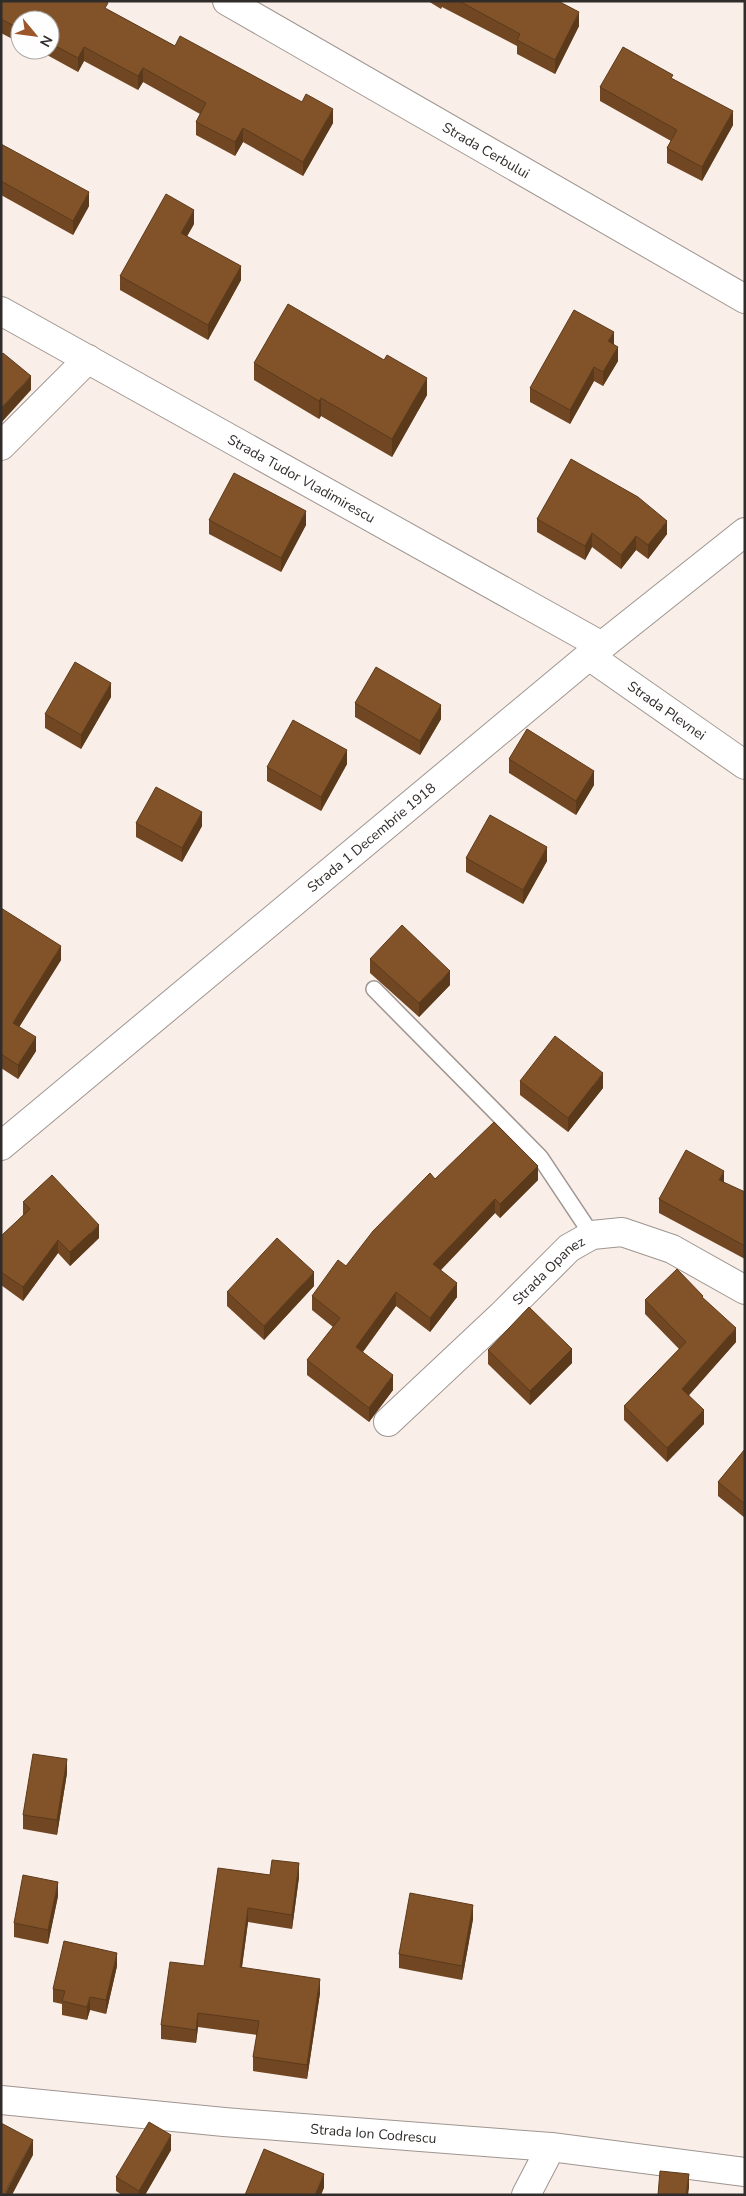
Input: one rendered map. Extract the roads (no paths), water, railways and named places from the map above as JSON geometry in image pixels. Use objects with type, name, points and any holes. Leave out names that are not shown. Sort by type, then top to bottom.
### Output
[{"type":"street","name":"Strada Cerbului","points":[[227,1],[745,299]]},
{"type":"street","name":"Strada Tudor Vladimirescu","points":[[1,311],[596,651]]},
{"type":"street","points":[[1,446],[88,359]]},
{"type":"street","name":"Strada 1 Decembrie 1918","points":[[1,1146],[596,651],[745,532]]},
{"type":"street","name":"Strada Plevnei","points":[[596,651],[745,765]]},
{"type":"street","name":"Strada Opanez","points":[[388,1422],[502,1316],[569,1248],[592,1235],[622,1232],[672,1249],[745,1290]]},
{"type":"street","name":"Strada Ion Codrescu","points":[[1,2100],[224,2122],[552,2147],[745,2172]]},
{"type":"street","points":[[526,2195],[552,2147]]},
{"type":"lane","points":[[374,989],[540,1157],[592,1235]]}]
